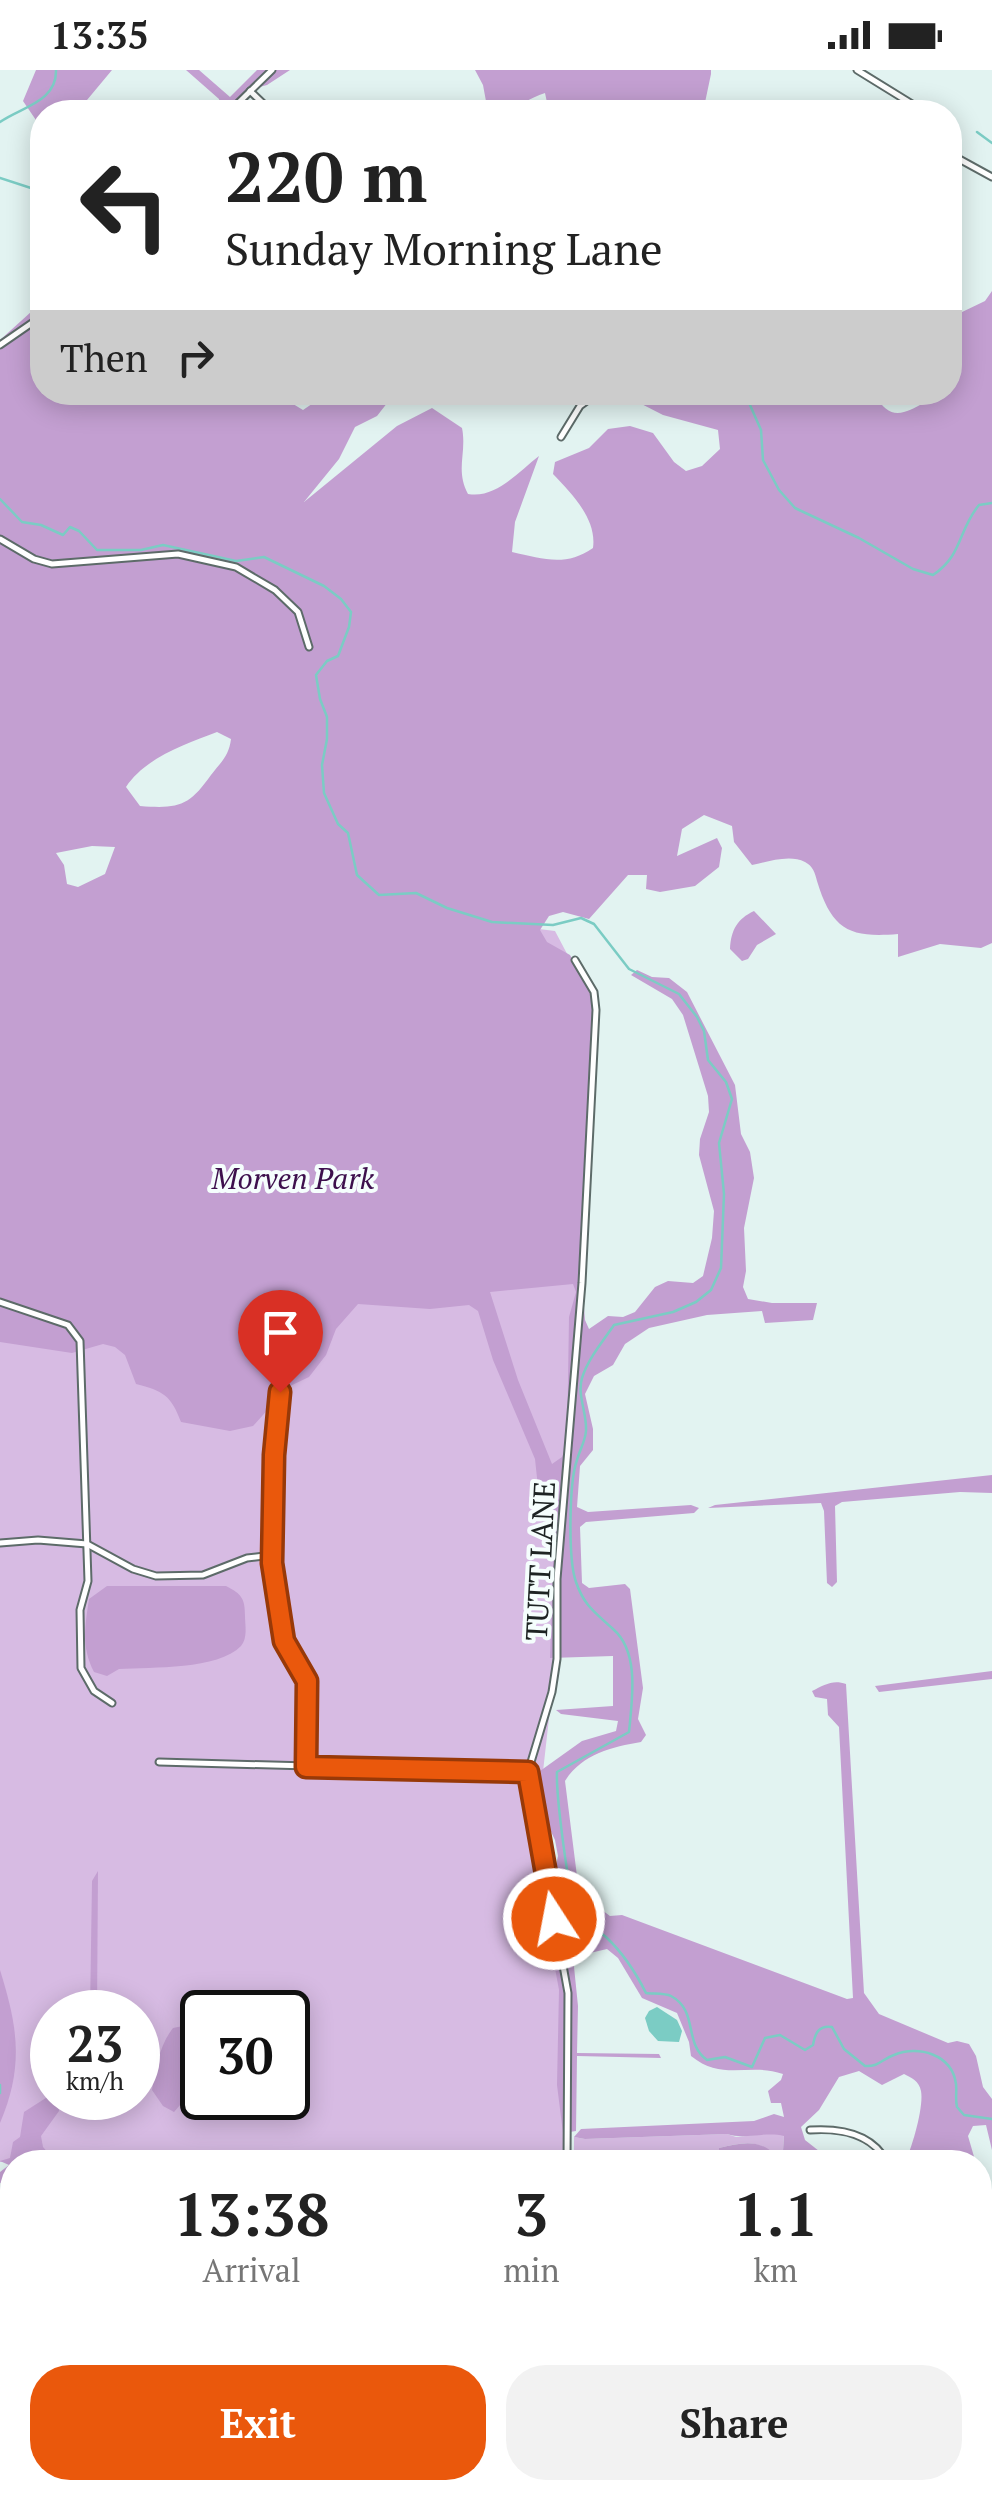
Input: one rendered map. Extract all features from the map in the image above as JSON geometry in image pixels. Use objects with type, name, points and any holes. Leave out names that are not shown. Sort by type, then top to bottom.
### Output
[{"type":"street","points":[[241,100],[272,70]]},
{"type":"street","points":[[857,70],[906,100]]},
{"type":"street","points":[[250,91],[259,100]]},
{"type":"street","points":[[962,161],[992,177]]},
{"type":"street","points":[[0,345],[30,324]]},
{"type":"street","points":[[561,436],[581,405]]},
{"type":"street","points":[[0,539],[34,559],[52,564],[173,554],[236,568],[275,590],[298,612],[309,647]]},
{"type":"street","name":"TUTT LANE","points":[[568,2150],[568,1993],[528,1772],[558,1660],[557,1579],[591,1147],[596,1010],[594,992],[575,960]]},
{"type":"street","points":[[0,1302],[68,1325],[80,1341],[88,1580],[80,1610],[81,1668],[94,1691],[112,1703]]},
{"type":"street","points":[[280,1392],[272,1555],[284,1641],[307,1681],[306,1767]]},
{"type":"street","points":[[0,1543],[54,1540],[86,1544],[132,1569],[156,1576],[204,1575],[247,1558],[272,1555]]},
{"type":"street","points":[[160,1762],[528,1772]]},
{"type":"street","points":[[810,2130],[858,2134],[878,2150]]},
{"type":"green space","points":[[36,70],[112,70],[87,100],[30,100],[30,111],[23,101]]},
{"type":"green space","points":[[186,70],[199,70],[230,97],[257,70],[290,70],[267,85],[249,90],[239,100],[219,99]]},
{"type":"green space","points":[[475,70],[711,70],[706,100],[546,100],[545,93],[529,100],[486,100]]},
{"type":"green space","points":[[992,291],[992,943],[981,948],[940,944],[898,957],[898,934],[855,932],[836,920],[808,864],[785,859],[752,865],[734,842],[732,826],[704,815],[682,829],[677,856],[717,838],[722,848],[719,867],[695,886],[660,892],[646,889],[647,875],[628,875],[589,919],[563,912],[549,916],[540,930],[547,942],[570,955],[593,997],[582,1283],[589,1329],[608,1316],[623,1317],[635,1312],[655,1287],[668,1281],[693,1283],[703,1276],[712,1238],[714,1211],[699,1155],[709,1112],[708,1096],[683,1015],[672,999],[631,975],[637,970],[652,977],[669,978],[687,992],[735,1085],[741,1134],[750,1152],[754,1178],[744,1228],[743,1287],[748,1299],[817,1303],[813,1320],[765,1323],[762,1311],[707,1315],[649,1328],[625,1344],[613,1365],[594,1376],[585,1394],[593,1450],[580,1466],[577,1507],[588,1512],[691,1505],[699,1508],[694,1513],[586,1522],[580,1527],[582,1583],[589,1588],[625,1584],[630,1589],[643,1688],[638,1719],[646,1735],[641,1742],[589,1758],[565,1781],[579,1892],[586,1906],[598,1907],[610,1916],[622,1915],[853,1998],[839,1727],[828,1715],[827,1699],[815,1697],[812,1691],[833,1682],[846,1684],[864,1993],[879,2014],[948,2043],[969,2044],[983,2087],[992,2099],[992,2150],[986,2125],[973,2126],[968,2136],[972,2150],[910,2150],[919,2117],[919,2085],[904,2074],[882,2085],[859,2071],[839,2077],[819,2110],[801,2127],[805,2140],[818,2150],[783,2150],[784,2136],[777,2135],[574,2137],[581,2129],[754,2121],[774,2114],[784,2117],[781,2103],[771,2103],[768,2091],[783,2074],[725,2070],[703,2064],[691,2056],[677,2013],[642,1998],[618,1958],[607,1949],[573,1957],[577,2053],[659,2054],[661,2058],[577,2056],[576,2131],[563,2133],[557,2085],[559,1990],[552,1952],[561,1954],[551,1890],[558,1856],[555,1840],[538,1805],[536,1782],[540,1771],[582,1741],[616,1731],[618,1721],[561,1714],[556,1710],[613,1706],[613,1656],[550,1658],[554,1543],[542,1525],[535,1459],[493,1360],[478,1311],[469,1305],[430,1309],[358,1304],[336,1329],[326,1355],[309,1377],[288,1387],[253,1426],[230,1431],[181,1422],[165,1396],[136,1384],[125,1355],[115,1347],[103,1344],[72,1353],[0,1342],[0,340],[30,313],[30,405],[295,405],[303,410],[310,405],[386,405],[377,416],[355,427],[339,459],[304,502],[397,426],[432,408],[462,428],[462,477],[468,494],[497,488],[539,456],[515,522],[512,552],[564,559],[593,548],[593,537],[582,508],[553,474],[555,462],[589,448],[608,429],[630,426],[653,433],[674,462],[686,471],[702,466],[720,449],[718,430],[663,415],[643,405],[882,405],[901,413],[920,405],[962,405],[962,312],[985,301]],"holes":[[[217,732],[231,739],[221,762],[196,793],[182,803],[140,806],[126,787],[144,768],[167,753]],[[92,846],[115,847],[105,874],[78,887],[67,884],[64,865],[56,853]],[[573,1284],[576,1292],[569,1317],[567,1444],[562,1457],[552,1464],[518,1380],[490,1292]]]},
{"type":"green space","name":"Morven Park","points":[[0,805],[58,926],[523,927],[555,931],[592,1001],[558,1638],[537,1825],[543,1890],[561,1981],[558,2053],[566,2150],[0,2150]]},
{"type":"green space","points":[[754,911],[776,934],[757,945],[748,959],[742,961],[730,949],[732,936],[739,922]]},
{"type":"green space","points":[[992,1475],[992,1493],[960,1492],[842,1502],[835,1506],[837,1582],[832,1587],[827,1583],[821,1503],[708,1508],[715,1505]]},
{"type":"green space","points":[[107,1586],[226,1586],[243,1601],[243,1643],[231,1654],[201,1663],[119,1669],[107,1676],[94,1672],[86,1645],[89,1599]]},
{"type":"green space","points":[[992,1671],[992,1679],[879,1692],[875,1686]]},
{"type":"green space","points":[[527,1786],[544,1878],[551,1952],[534,1870],[523,1787]]},
{"type":"green space","points":[[98,1871],[97,1990],[90,1990],[92,1881]]},
{"type":"green space","points":[[0,1970],[16,2047],[13,2083],[0,2123]]},
{"type":"green space","points":[[180,2027],[180,2105],[174,2112],[160,2102],[160,2055],[173,2028]]},
{"type":"green space","points":[[30,2108],[30,2120],[53,2120],[41,2136],[46,2150],[12,2150],[13,2142],[20,2137],[24,2112]]},
{"type":"green space","points":[[784,2135],[783,2150],[768,2150],[749,2143],[719,2150],[574,2150],[574,2137]]},
{"type":"green space","points":[[742,2144],[769,2150],[719,2150]]},
{"type":"water","points":[[657,2007],[677,2020],[682,2031],[679,2042],[658,2041],[649,2031],[645,2018]]},
{"type":"waterway","points":[[39,100],[51,90],[56,70]]},
{"type":"waterway","points":[[0,122],[30,105]]},
{"type":"waterway","points":[[977,132],[992,143]]},
{"type":"waterway","points":[[0,178],[30,188]]},
{"type":"waterway","points":[[750,405],[761,430],[763,460],[779,490],[795,508],[913,569],[933,575],[943,567],[979,505],[992,503]]},
{"type":"waterway","points":[[0,499],[22,522],[63,535],[70,527],[97,550],[141,550],[163,545],[236,561],[264,557],[324,586],[351,612],[338,656],[327,661],[316,675],[327,717],[322,765],[324,793],[338,824],[348,833],[357,875],[379,895],[416,893],[492,922],[553,925],[581,918],[594,924],[629,969],[679,994],[697,1017],[704,1031],[708,1060],[726,1082],[732,1099],[719,1143],[724,1194],[721,1268],[711,1290],[696,1302],[673,1312],[614,1325],[588,1364],[581,1385],[586,1431],[572,1485],[573,1571],[587,1603],[622,1639],[631,1663],[632,1691],[629,1732],[557,1772],[563,1844],[574,1901],[584,1918],[623,1956],[646,1993],[668,1995],[680,2002],[695,2045],[707,2060],[725,2057],[752,2067],[765,2038],[780,2035],[805,2050],[813,2045],[820,2029],[832,2027],[844,2049],[865,2066],[913,2051],[941,2059],[953,2074],[957,2107],[964,2115],[992,2119]]},
{"type":"waterway","points":[[0,2085],[0,2093]]},
{"type":"route","points":[[280,1392],[274,1455],[272,1563],[284,1641],[307,1681],[306,1767],[528,1772],[554,1919]]}]
